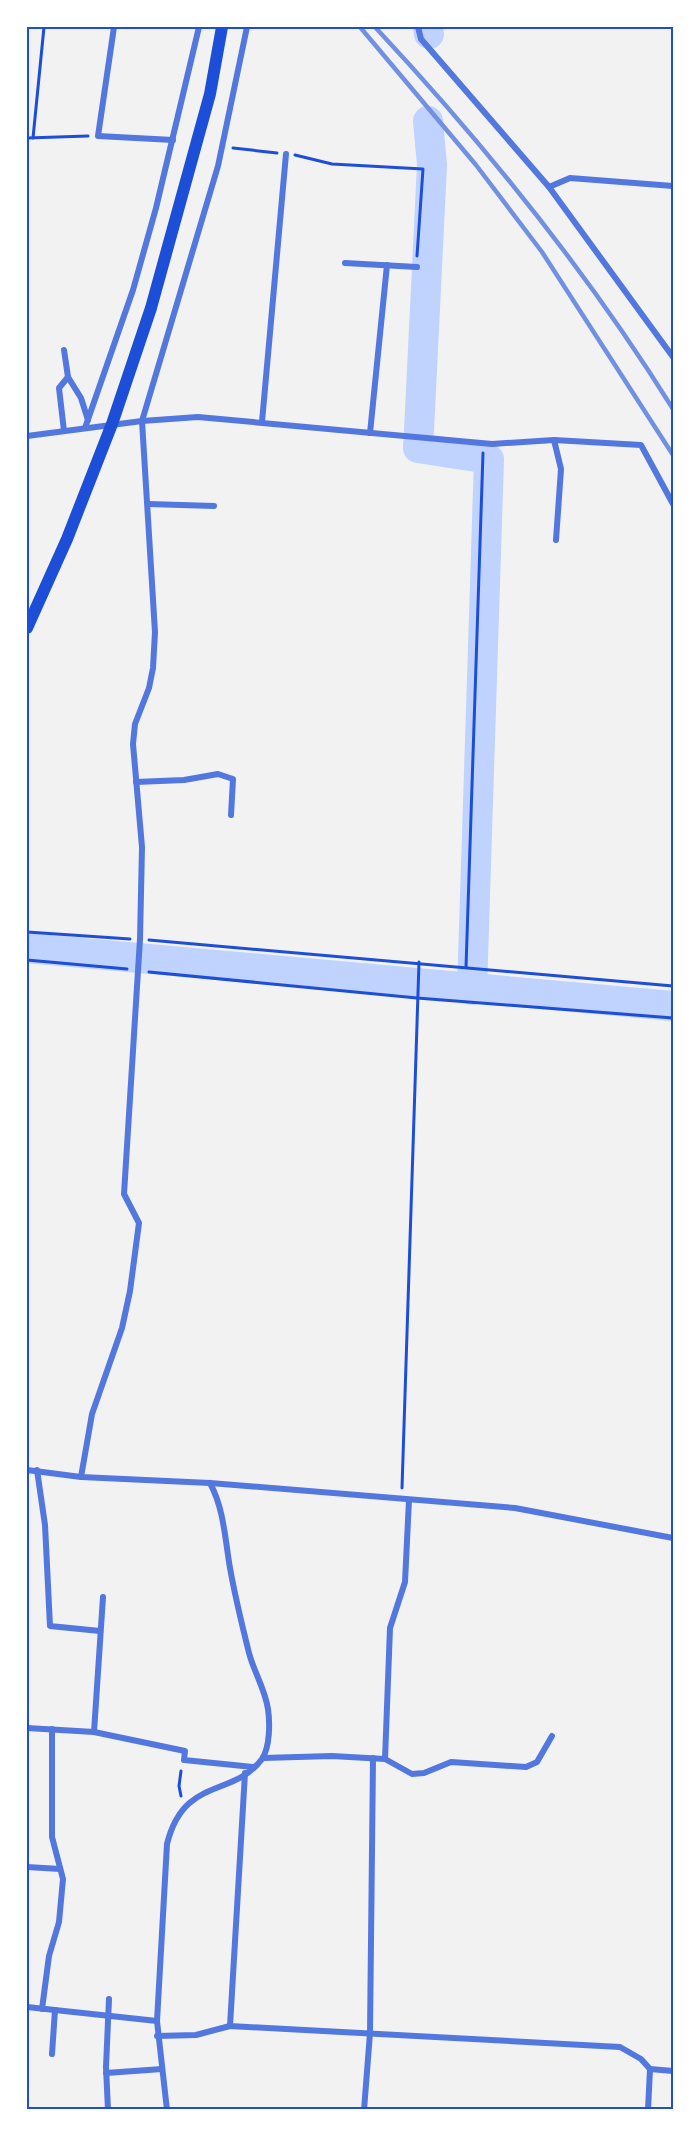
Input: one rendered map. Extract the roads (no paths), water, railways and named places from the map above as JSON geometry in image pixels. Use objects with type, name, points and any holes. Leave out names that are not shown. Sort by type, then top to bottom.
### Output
[{"type":"main road","points":[[27,628],[67,539],[112,424],[151,308],[210,94],[222,27]]},
{"type":"street","points":[[114,27],[98,136],[173,140]]},
{"type":"street","points":[[85,428],[133,290],[173,140],[199,27]]},
{"type":"street","points":[[81,1477],[92,1414],[127,1311],[139,1223],[124,1194],[140,942],[142,847],[136,782],[135,724],[149,688],[155,632],[142,421],[222,147],[247,27]]},
{"type":"street","points":[[418,27],[425,43],[549,187],[673,357]]},
{"type":"street","points":[[262,422],[286,154]]},
{"type":"street","points":[[549,187],[570,178],[673,186]]},
{"type":"street","points":[[345,263],[417,267]]},
{"type":"street","points":[[370,433],[387,265]]},
{"type":"street","points":[[64,350],[68,377],[81,398],[88,421]]},
{"type":"street","points":[[64,431],[59,388],[68,377]]},
{"type":"street","points":[[27,436],[112,424],[198,417],[483,443],[554,440],[641,444],[673,504]]},
{"type":"street","points":[[554,440],[561,468],[556,540]]},
{"type":"street","points":[[148,504],[214,506]]},
{"type":"street","points":[[136,782],[184,780],[218,774],[233,779],[231,815]]},
{"type":"street","points":[[27,1470],[81,1477],[210,1484],[515,1508],[673,1538]]},
{"type":"street","points":[[38,1470],[45,1525],[50,1626],[100,1631]]},
{"type":"street","points":[[167,2110],[157,2021],[168,1844],[171,1829],[186,1806],[202,1793],[253,1767],[263,1758],[267,1745],[268,1710],[247,1644],[230,1569],[219,1500],[210,1484]]},
{"type":"street","points":[[385,1759],[390,1628],[405,1582],[406,1500]]},
{"type":"street","points":[[94,1732],[103,1597]]},
{"type":"street","points":[[27,1728],[94,1732],[185,1751],[184,1760],[253,1767]]},
{"type":"street","points":[[42,2009],[49,1956],[59,1922],[63,1879],[52,1827],[52,1729]]},
{"type":"street","points":[[263,1758],[385,1759],[412,1774],[424,1773],[451,1762],[526,1767],[537,1762],[552,1736]]},
{"type":"street","points":[[364,2110],[370,2033],[373,1758]]},
{"type":"street","points":[[230,2026],[245,1773]]},
{"type":"street","points":[[27,1867],[60,1869]]},
{"type":"street","points":[[108,2110],[106,2073],[109,1999]]},
{"type":"street","points":[[27,2007],[157,2021]]},
{"type":"street","points":[[52,2054],[55,2010]]},
{"type":"street","points":[[157,2036],[196,2035],[230,2026],[620,2047],[640,2059],[650,2069],[673,2071]]},
{"type":"street","points":[[106,2073],[162,2069]]},
{"type":"street","points":[[648,2110],[650,2069]]},
{"type":"waterway","points":[[428,27],[429,34]]},
{"type":"waterway","points":[[419,431],[432,165],[428,121]]},
{"type":"waterway","points":[[418,444],[418,448],[489,459],[472,990]]},
{"type":"waterway","points":[[27,948],[673,1006]]},
{"type":"railway","points":[[360,27],[476,165],[542,252],[673,455]]},
{"type":"railway","points":[[375,27],[456,117],[533,211],[606,308],[673,409]]}]
